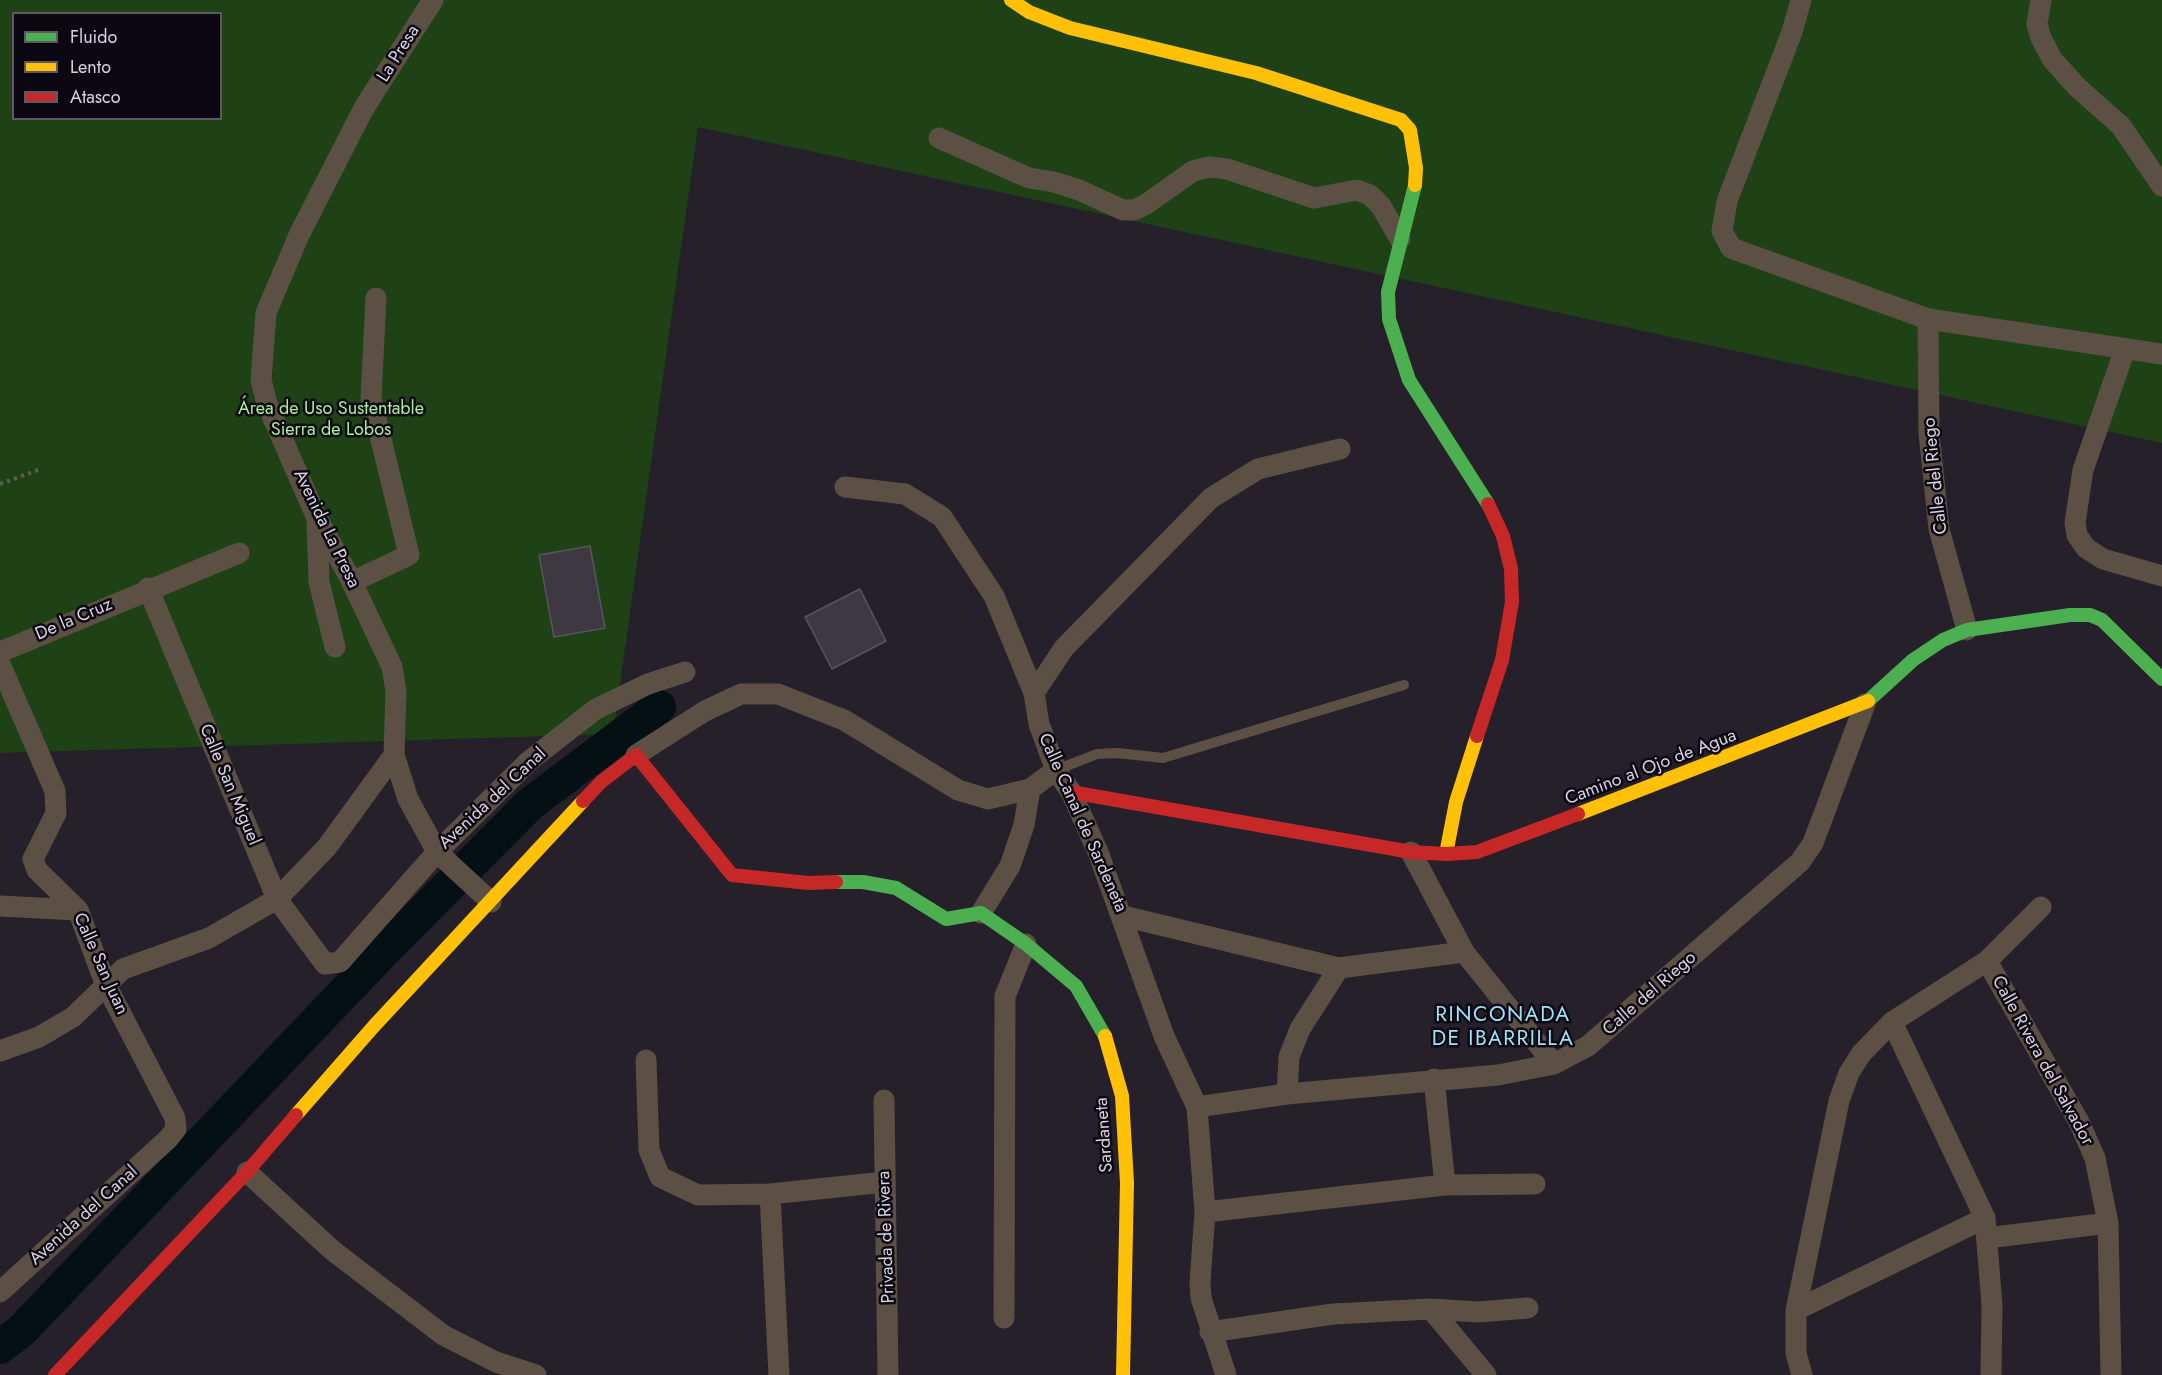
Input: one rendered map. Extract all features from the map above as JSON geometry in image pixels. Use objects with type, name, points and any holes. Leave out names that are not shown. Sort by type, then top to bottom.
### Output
[{"type":"street","name":"La Presa","points":[[364,108],[433,0]]},
{"type":"street","points":[[1011,0],[1029,12],[1070,28],[1256,73],[1401,120],[1410,130],[1416,168],[1414,195],[1400,239],[1388,292],[1389,319],[1395,344],[1409,380],[1492,510],[1503,536],[1510,569],[1512,602],[1502,660],[1456,802],[1446,854]]},
{"type":"street","points":[[1801,0],[1792,32],[1727,201],[1722,231],[1731,248],[1928,319],[2162,354]]},
{"type":"street","points":[[2041,0],[2037,24],[2041,39],[2052,59],[2077,87],[2121,126],[2162,186]]},
{"type":"street","name":"Avenida La Presa","points":[[364,108],[299,235],[266,313],[261,380],[267,404],[316,516],[352,582],[392,667],[396,691],[394,755],[408,799],[442,858],[491,902]]},
{"type":"street","points":[[939,138],[1029,178],[1079,190],[1123,210],[1134,210],[1145,205],[1193,171],[1209,167],[1227,169],[1314,198],[1357,190],[1370,195],[1381,206],[1400,239]]},
{"type":"street","points":[[352,582],[409,555],[371,398],[375,298]]},
{"type":"street","name":"Calle del Riego","points":[[1928,319],[1929,433],[1938,520],[1967,630]]},
{"type":"street","points":[[2126,349],[2086,460],[2075,504],[2074,523],[2077,535],[2086,548],[2103,559],[2162,576]]},
{"type":"street","points":[[1034,693],[1064,648],[1211,498],[1258,469],[1340,449]]},
{"type":"street","name":"Calle Canal de Sardeneta","points":[[845,487],[905,494],[942,517],[994,596],[1034,693],[1039,724],[1056,770],[1071,792],[1123,916],[1164,1036],[1197,1107],[1205,1212],[1200,1281],[1210,1332],[1226,1375]]},
{"type":"street","points":[[316,516],[319,582],[335,647]]},
{"type":"street","name":"De la Cruz","points":[[0,652],[148,588],[238,553]]},
{"type":"street","name":"Calle San Miguel","points":[[148,588],[277,899],[325,964],[333,965]]},
{"type":"street","points":[[1866,704],[1913,660],[1943,640],[1967,630],[2070,615],[2090,615],[2102,620],[2162,679]]},
{"type":"street","name":"Calle San Juan","points":[[0,664],[55,791],[56,813],[33,859],[37,870],[78,910],[105,983],[175,1118],[176,1129],[168,1139]]},
{"type":"street","name":"Avenida del Canal","points":[[333,965],[340,963],[442,858],[529,762],[596,709],[648,684],[685,672]]},
{"type":"street","points":[[55,1375],[247,1172],[374,1026],[601,782],[636,755],[705,711],[741,694],[778,694],[844,720],[958,790],[988,799],[1030,789],[1056,770]]},
{"type":"street","name":"Calle del Riego","points":[[1197,1107],[1287,1094],[1498,1075],[1554,1064],[1588,1046],[1613,1027],[1800,861],[1813,843],[1866,704]]},
{"type":"street","name":"Camino al Ojo de Agua","points":[[1071,792],[1411,852],[1446,854],[1477,852],[1866,704]]},
{"type":"street","points":[[0,1052],[39,1037],[73,1017],[105,983],[123,969],[209,938],[277,899],[327,847],[394,755]]},
{"type":"street","points":[[636,755],[732,875],[808,883],[863,882],[896,888],[946,919],[981,913],[1010,866],[1024,825],[1030,789]]},
{"type":"street","points":[[1411,852],[1464,952],[1554,1064]]},
{"type":"street","points":[[0,906],[78,910]]},
{"type":"street","points":[[1802,1375],[1796,1353],[1796,1310],[1839,1101],[1848,1073],[1861,1054],[1892,1023],[1988,962],[2041,907]]},
{"type":"street","name":"Sardaneta","points":[[981,913],[1026,944],[1076,986],[1106,1038],[1122,1096],[1127,1183],[1123,1375]]},
{"type":"street","points":[[1123,916],[1339,968],[1464,952]]},
{"type":"street","points":[[1004,1318],[1005,996],[1026,944]]},
{"type":"street","name":"Calle Rivera del Salvador","points":[[1988,962],[2079,1122],[2095,1158],[2108,1223],[2111,1375]]},
{"type":"street","points":[[1287,1094],[1289,1057],[1300,1029],[1339,968]]},
{"type":"street","points":[[1892,1023],[1986,1228],[1992,1306],[1991,1375]]},
{"type":"street","points":[[646,1060],[649,1150],[660,1177],[698,1195],[770,1194],[885,1182]]},
{"type":"street","points":[[1434,1079],[1445,1185]]},
{"type":"street","name":"Privada de Rivera","points":[[884,1100],[888,1375]]},
{"type":"street","name":"Avenida del Canal","points":[[0,1292],[168,1139]]},
{"type":"street","points":[[247,1172],[332,1250],[443,1335],[496,1362],[536,1375]]},
{"type":"street","points":[[1205,1212],[1445,1185],[1536,1184]]},
{"type":"street","points":[[770,1194],[778,1375]]},
{"type":"street","points":[[1796,1310],[1986,1228],[2108,1223]]},
{"type":"street","points":[[1210,1332],[1333,1314],[1431,1309],[1478,1312],[1528,1308]]},
{"type":"street","points":[[1431,1309],[1486,1375]]},
{"type":"lane","points":[[1056,770],[1097,754],[1163,758],[1404,685]]},
{"type":"path","points":[[0,484],[38,470]]},
{"type":"green space","name":"Área de Uso Sustentable Sierra de Lobos","points":[[0,0],[2162,0],[2162,443],[698,127],[613,734],[0,753]]},
{"type":"building","points":[[590,546],[605,628],[554,637],[539,555]]},
{"type":"building","points":[[860,589],[886,641],[832,669],[805,617]]},
{"type":"waterway","points":[[0,1347],[21,1331],[382,953],[530,804],[659,707]]},
{"type":"traffic: fast","points":[[1415,185],[1388,292],[1389,319],[1409,380],[1488,504]]},
{"type":"traffic: fast","points":[[1868,701],[1913,660],[1943,640],[1967,630],[2070,615],[2090,615],[2102,620],[2162,679]]},
{"type":"traffic: fast","points":[[836,882],[863,882],[896,888],[946,919],[981,913],[1026,944],[1076,986],[1105,1036]]},
{"type":"traffic: slow","points":[[1011,0],[1029,12],[1070,28],[1256,73],[1401,120],[1410,130],[1416,168],[1415,185]]},
{"type":"traffic: slow","points":[[1578,814],[1868,701]]},
{"type":"traffic: slow","points":[[1446,854],[1456,802],[1477,736]]},
{"type":"traffic: slow","points":[[296,1115],[374,1026],[583,801]]},
{"type":"traffic: slow","points":[[1105,1036],[1122,1096],[1127,1183],[1123,1375]]},
{"type":"traffic: jam","points":[[1477,736],[1502,660],[1512,602],[1511,569],[1503,536],[1488,504]]},
{"type":"traffic: jam","points":[[583,801],[601,782],[636,755],[732,875],[808,883],[836,882]]},
{"type":"traffic: jam","points":[[1071,792],[1411,852],[1446,854],[1477,852],[1578,814]]},
{"type":"traffic: jam","points":[[55,1375],[247,1172],[296,1115]]},
{"type":"district","name":"RINCONADA DE IBARRILLA","points":[[1503,1028]]}]
